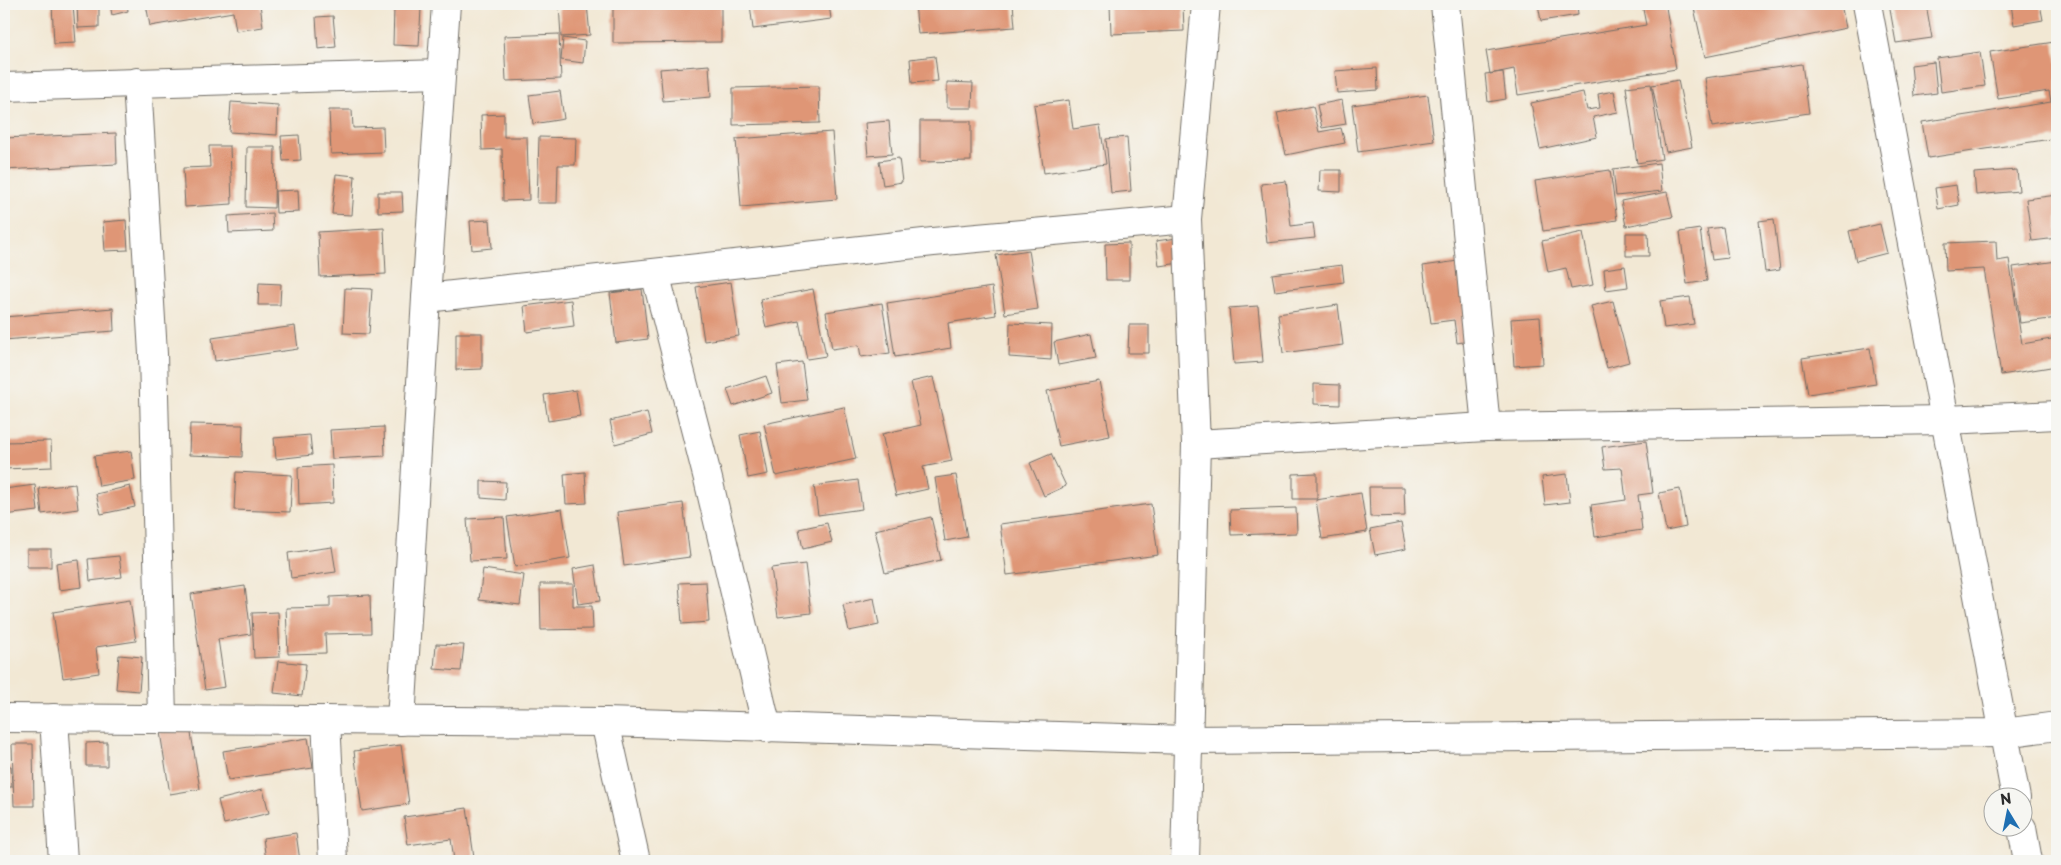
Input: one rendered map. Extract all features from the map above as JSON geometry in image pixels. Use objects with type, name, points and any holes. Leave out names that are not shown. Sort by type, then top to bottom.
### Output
[{"type":"street","points":[[401,721],[426,298],[446,4]]},
{"type":"street","points":[[1184,861],[1196,444],[1186,219],[1206,4]]},
{"type":"street","points":[[1445,4],[1486,427]]},
{"type":"street","points":[[1867,4],[2014,788]]},
{"type":"street","points":[[4,87],[441,74]]},
{"type":"street","points":[[137,82],[153,354],[162,718]]},
{"type":"street","points":[[426,298],[933,242],[1186,219]]},
{"type":"street","points":[[655,273],[708,479],[768,728]]},
{"type":"street","points":[[1196,444],[1486,427],[1946,420],[2057,415]]},
{"type":"street","points":[[4,718],[605,722],[1187,740],[2004,733],[2057,726]]},
{"type":"street","points":[[54,718],[63,861]]},
{"type":"street","points":[[326,720],[333,861]]},
{"type":"street","points":[[605,722],[636,861]]},
{"type":"street","points":[[2024,838],[2028,861]]},
{"type":"building","points":[[52,4],[73,4],[76,43],[54,44]]},
{"type":"building","points":[[77,4],[99,4],[99,27],[78,28]]},
{"type":"building","points":[[110,4],[127,4],[128,11],[112,15]]},
{"type":"building","points":[[146,4],[260,4],[263,27],[236,31],[233,12],[150,26]]},
{"type":"building","points":[[559,4],[587,4],[590,35],[561,37]]},
{"type":"building","points":[[613,4],[721,4],[721,42],[613,43]]},
{"type":"building","points":[[750,4],[829,4],[831,19],[753,29]]},
{"type":"building","points":[[915,4],[1013,4],[1015,27],[918,34]]},
{"type":"building","points":[[1110,4],[1183,4],[1184,31],[1111,34]]},
{"type":"building","points":[[1538,4],[1577,4],[1578,15],[1541,21]]},
{"type":"building","points":[[1617,4],[1638,4],[1638,7],[1618,10]]},
{"type":"building","points":[[1642,4],[1660,4],[1660,7],[1666,7],[1676,69],[1518,95],[1514,69],[1490,74],[1486,51],[1646,25]]},
{"type":"building","points":[[1716,4],[1841,4],[1846,28],[1705,57],[1694,8]]},
{"type":"building","points":[[1889,4],[1926,4],[1932,38],[1896,43]]},
{"type":"building","points":[[2011,4],[2040,4],[2043,20],[2014,25]]},
{"type":"building","points":[[394,8],[421,8],[419,46],[393,45]]},
{"type":"building","points":[[333,16],[336,47],[318,49],[316,17]]},
{"type":"building","points":[[559,34],[561,79],[506,81],[504,36]]},
{"type":"building","points":[[563,38],[585,41],[583,63],[561,60]]},
{"type":"building","points":[[2054,42],[2057,63],[2057,138],[1928,158],[1922,122],[2051,102],[2049,91],[1998,99],[1990,52]]},
{"type":"building","points":[[1980,52],[1985,86],[1941,92],[1937,58]]},
{"type":"building","points":[[935,56],[938,81],[912,83],[910,59]]},
{"type":"building","points":[[1934,62],[1937,93],[1914,96],[1911,65]]},
{"type":"building","points":[[1802,64],[1809,113],[1712,127],[1705,78]]},
{"type":"building","points":[[709,65],[711,97],[663,101],[660,69]]},
{"type":"building","points":[[1377,68],[1378,90],[1337,93],[1335,71]]},
{"type":"building","points":[[1503,72],[1506,99],[1488,102],[1485,74]]},
{"type":"building","points":[[1678,80],[1692,147],[1666,152],[1652,85]]},
{"type":"building","points":[[947,82],[973,83],[972,108],[947,108]]},
{"type":"building","points":[[1651,84],[1662,159],[1637,163],[1626,87]]},
{"type":"building","points":[[819,86],[820,123],[733,125],[733,88]]},
{"type":"building","points":[[560,91],[564,119],[533,124],[529,95]]},
{"type":"building","points":[[1614,91],[1618,112],[1593,117],[1597,137],[1540,149],[1531,103],[1583,92],[1587,110],[1600,108],[1598,94]]},
{"type":"building","points":[[1428,95],[1434,141],[1358,152],[1352,105]]},
{"type":"building","points":[[1069,100],[1073,129],[1100,125],[1106,164],[1044,173],[1034,105]]},
{"type":"building","points":[[1342,100],[1346,124],[1322,128],[1317,105]]},
{"type":"building","points":[[231,102],[278,105],[277,135],[229,132]]},
{"type":"building","points":[[1313,106],[1319,132],[1341,128],[1345,143],[1286,155],[1277,113]]},
{"type":"building","points":[[329,110],[352,110],[353,128],[383,127],[384,152],[331,154]]},
{"type":"building","points":[[504,114],[504,137],[527,137],[529,200],[503,201],[502,149],[482,150],[481,115]]},
{"type":"building","points":[[889,121],[892,154],[868,156],[865,123]]},
{"type":"building","points":[[920,121],[971,121],[971,161],[920,162]]},
{"type":"building","points":[[832,132],[837,199],[741,207],[736,139]]},
{"type":"building","points":[[116,133],[117,164],[4,170],[4,138]]},
{"type":"building","points":[[299,135],[301,160],[283,161],[281,136]]},
{"type":"building","points":[[539,137],[576,138],[575,165],[558,165],[557,203],[537,203]]},
{"type":"building","points":[[1127,137],[1131,191],[1111,193],[1106,139]]},
{"type":"building","points":[[209,146],[230,146],[232,204],[185,207],[183,168],[210,167]]},
{"type":"building","points":[[247,147],[275,147],[274,208],[246,207]]},
{"type":"building","points":[[899,158],[902,182],[883,185],[879,161]]},
{"type":"building","points":[[1659,163],[1662,191],[1616,196],[1613,169]]},
{"type":"building","points":[[1320,170],[1341,170],[1341,192],[1319,191]]},
{"type":"building","points":[[1610,170],[1617,220],[1543,231],[1535,181]]},
{"type":"building","points":[[2017,170],[2019,191],[1976,195],[1974,173]]},
{"type":"building","points":[[336,174],[355,176],[352,215],[332,214]]},
{"type":"building","points":[[1286,181],[1291,226],[1313,223],[1315,238],[1267,243],[1261,184]]},
{"type":"building","points":[[1956,185],[1959,205],[1938,209],[1935,188]]},
{"type":"building","points":[[298,190],[299,212],[276,213],[275,191]]},
{"type":"building","points":[[378,192],[402,192],[403,211],[378,212]]},
{"type":"building","points":[[1667,192],[1673,217],[1626,226],[1621,201]]},
{"type":"building","points":[[2057,195],[2057,238],[2032,241],[2026,199]]},
{"type":"building","points":[[272,213],[273,231],[229,233],[228,216]]},
{"type":"building","points":[[1774,219],[1780,270],[1765,272],[1759,221]]},
{"type":"building","points":[[126,220],[128,250],[105,251],[103,222]]},
{"type":"building","points":[[490,220],[492,248],[472,250],[470,221]]},
{"type":"building","points":[[1880,224],[1887,253],[1856,261],[1849,231]]},
{"type":"building","points":[[1723,227],[1728,258],[1712,260],[1707,229]]},
{"type":"building","points":[[384,228],[386,274],[320,277],[318,232]]},
{"type":"building","points":[[1700,229],[1707,281],[1687,284],[1680,232]]},
{"type":"building","points":[[1583,232],[1593,285],[1571,289],[1566,268],[1548,272],[1542,241]]},
{"type":"building","points":[[1626,233],[1648,233],[1649,256],[1626,256]]},
{"type":"building","points":[[1177,238],[1180,263],[1159,266],[1156,241]]},
{"type":"building","points":[[1996,241],[1997,261],[2009,259],[2022,344],[2057,338],[2057,366],[2001,375],[1984,269],[1946,271],[1945,243]]},
{"type":"building","points":[[1129,243],[1129,280],[1106,280],[1105,244]]},
{"type":"building","points":[[1029,250],[1038,309],[1005,314],[996,255]]},
{"type":"building","points":[[1458,261],[1469,341],[1457,343],[1454,320],[1431,323],[1423,266]]},
{"type":"building","points":[[2057,261],[2057,318],[2020,323],[2013,267]]},
{"type":"building","points":[[1342,265],[1344,282],[1275,291],[1272,274]]},
{"type":"building","points":[[1625,266],[1628,287],[1606,290],[1604,269]]},
{"type":"building","points":[[731,282],[739,336],[704,341],[696,287]]},
{"type":"building","points":[[259,283],[281,284],[280,305],[258,305]]},
{"type":"building","points":[[992,287],[996,315],[948,323],[951,348],[895,357],[887,303]]},
{"type":"building","points":[[345,288],[372,289],[369,334],[343,333]]},
{"type":"building","points":[[642,289],[648,339],[616,343],[610,293]]},
{"type":"building","points":[[813,289],[826,356],[807,359],[799,321],[766,328],[760,299]]},
{"type":"building","points":[[1690,297],[1694,324],[1664,328],[1660,301]]},
{"type":"building","points":[[571,300],[574,326],[527,332],[524,306]]},
{"type":"building","points":[[1613,301],[1629,362],[1607,368],[1591,306]]},
{"type":"building","points":[[882,303],[890,353],[861,357],[859,345],[832,349],[826,312]]},
{"type":"building","points":[[1338,305],[1343,345],[1283,353],[1278,314]]},
{"type":"building","points":[[1258,306],[1263,362],[1234,364],[1229,308]]},
{"type":"building","points":[[113,308],[114,331],[4,340],[4,317]]},
{"type":"building","points":[[1540,317],[1543,364],[1514,366],[1511,319]]},
{"type":"building","points":[[1010,323],[1052,325],[1051,360],[1009,357]]},
{"type":"building","points":[[1129,325],[1149,325],[1149,353],[1128,353]]},
{"type":"building","points":[[295,326],[298,349],[215,361],[212,338]]},
{"type":"building","points":[[456,333],[482,333],[482,369],[456,370]]},
{"type":"building","points":[[1091,334],[1096,358],[1058,365],[1054,342]]},
{"type":"building","points":[[1870,348],[1876,384],[1808,394],[1802,358]]},
{"type":"building","points":[[802,362],[807,400],[782,403],[777,365]]},
{"type":"building","points":[[766,376],[772,393],[733,406],[727,389]]},
{"type":"building","points":[[933,377],[952,461],[923,467],[928,489],[896,496],[882,434],[921,425],[911,382]]},
{"type":"building","points":[[1099,381],[1110,436],[1059,446],[1047,391]]},
{"type":"building","points":[[1314,384],[1340,385],[1340,405],[1314,404]]},
{"type":"building","points":[[576,390],[580,416],[548,421],[544,395]]},
{"type":"building","points":[[844,407],[856,459],[776,476],[764,424]]},
{"type":"building","points":[[647,412],[652,434],[615,444],[610,421]]},
{"type":"building","points":[[190,424],[243,425],[242,457],[189,455]]},
{"type":"building","points":[[384,427],[385,456],[332,459],[330,430]]},
{"type":"building","points":[[760,431],[768,474],[748,478],[740,435]]},
{"type":"building","points":[[310,435],[312,455],[276,459],[274,438]]},
{"type":"building","points":[[51,441],[52,467],[4,469],[4,442]]},
{"type":"building","points":[[1646,441],[1653,493],[1638,495],[1642,530],[1595,537],[1591,505],[1626,500],[1622,468],[1605,469],[1602,447]]},
{"type":"building","points":[[131,451],[135,480],[99,486],[94,456]]},
{"type":"building","points":[[1051,454],[1066,486],[1044,496],[1030,463]]},
{"type":"building","points":[[332,465],[333,503],[299,505],[298,467]]},
{"type":"building","points":[[236,472],[292,475],[290,512],[234,510]]},
{"type":"building","points":[[585,472],[587,503],[566,504],[564,474]]},
{"type":"building","points":[[1317,473],[1317,499],[1293,499],[1293,474]]},
{"type":"building","points":[[1567,474],[1570,502],[1545,505],[1542,477]]},
{"type":"building","points":[[956,475],[967,537],[945,541],[935,478]]},
{"type":"building","points":[[858,480],[862,509],[818,515],[814,486]]},
{"type":"building","points":[[481,481],[506,482],[505,500],[481,498]]},
{"type":"building","points":[[75,484],[78,509],[42,514],[39,488]]},
{"type":"building","points":[[35,485],[38,511],[4,515],[4,489]]},
{"type":"building","points":[[130,486],[135,507],[101,514],[96,494]]},
{"type":"building","points":[[1369,487],[1404,487],[1405,516],[1370,517]]},
{"type":"building","points":[[1680,489],[1686,527],[1666,531],[1659,493]]},
{"type":"building","points":[[1361,493],[1367,532],[1322,539],[1316,500]]},
{"type":"building","points":[[683,503],[690,557],[624,566],[617,512]]},
{"type":"building","points":[[1151,504],[1158,555],[1007,575],[1000,524]]},
{"type":"building","points":[[1296,508],[1297,533],[1231,535],[1230,510]]},
{"type":"building","points":[[562,509],[570,558],[515,567],[507,517]]},
{"type":"building","points":[[504,517],[507,559],[470,561],[467,519]]},
{"type":"building","points":[[931,517],[941,560],[885,573],[875,530]]},
{"type":"building","points":[[827,523],[832,542],[803,549],[799,529]]},
{"type":"building","points":[[1401,523],[1406,549],[1375,555],[1370,529]]},
{"type":"building","points":[[332,547],[336,572],[291,578],[288,553]]},
{"type":"building","points":[[27,549],[51,549],[51,567],[27,567]]},
{"type":"building","points":[[119,556],[122,577],[90,581],[88,559]]},
{"type":"building","points":[[79,560],[82,587],[59,590],[56,563]]},
{"type":"building","points":[[805,564],[811,613],[778,617],[771,568]]},
{"type":"building","points":[[595,565],[600,601],[578,604],[573,569]]},
{"type":"building","points":[[483,569],[524,575],[520,605],[479,600]]},
{"type":"building","points":[[706,582],[709,622],[682,624],[679,583]]},
{"type":"building","points":[[540,584],[573,584],[573,606],[592,606],[593,629],[541,630]]},
{"type":"building","points":[[245,586],[251,634],[218,639],[225,687],[205,690],[191,594]]},
{"type":"building","points":[[370,595],[371,633],[325,634],[326,653],[288,654],[286,608],[330,607],[330,597]]},
{"type":"building","points":[[874,598],[879,625],[849,631],[843,605]]},
{"type":"building","points":[[130,600],[136,641],[96,647],[99,673],[63,678],[53,612]]},
{"type":"building","points":[[278,612],[280,657],[254,658],[252,613]]},
{"type":"building","points":[[436,644],[464,645],[461,671],[434,669]]},
{"type":"building","points":[[119,655],[142,657],[139,691],[116,689]]},
{"type":"building","points":[[278,661],[306,664],[302,696],[274,693]]},
{"type":"building","points":[[190,727],[200,789],[170,794],[160,732]]},
{"type":"building","points":[[308,738],[313,768],[228,780],[223,751]]},
{"type":"building","points":[[107,742],[107,766],[86,766],[86,743]]},
{"type":"building","points":[[12,744],[33,744],[34,806],[14,806]]},
{"type":"building","points":[[401,745],[409,804],[362,811],[354,751]]},
{"type":"building","points":[[4,766],[11,766],[12,787],[4,787]]},
{"type":"building","points":[[263,789],[269,813],[224,824],[218,800]]},
{"type":"building","points":[[467,808],[474,857],[454,860],[451,839],[408,845],[404,817]]},
{"type":"building","points":[[296,833],[300,861],[266,861],[263,838]]}]
